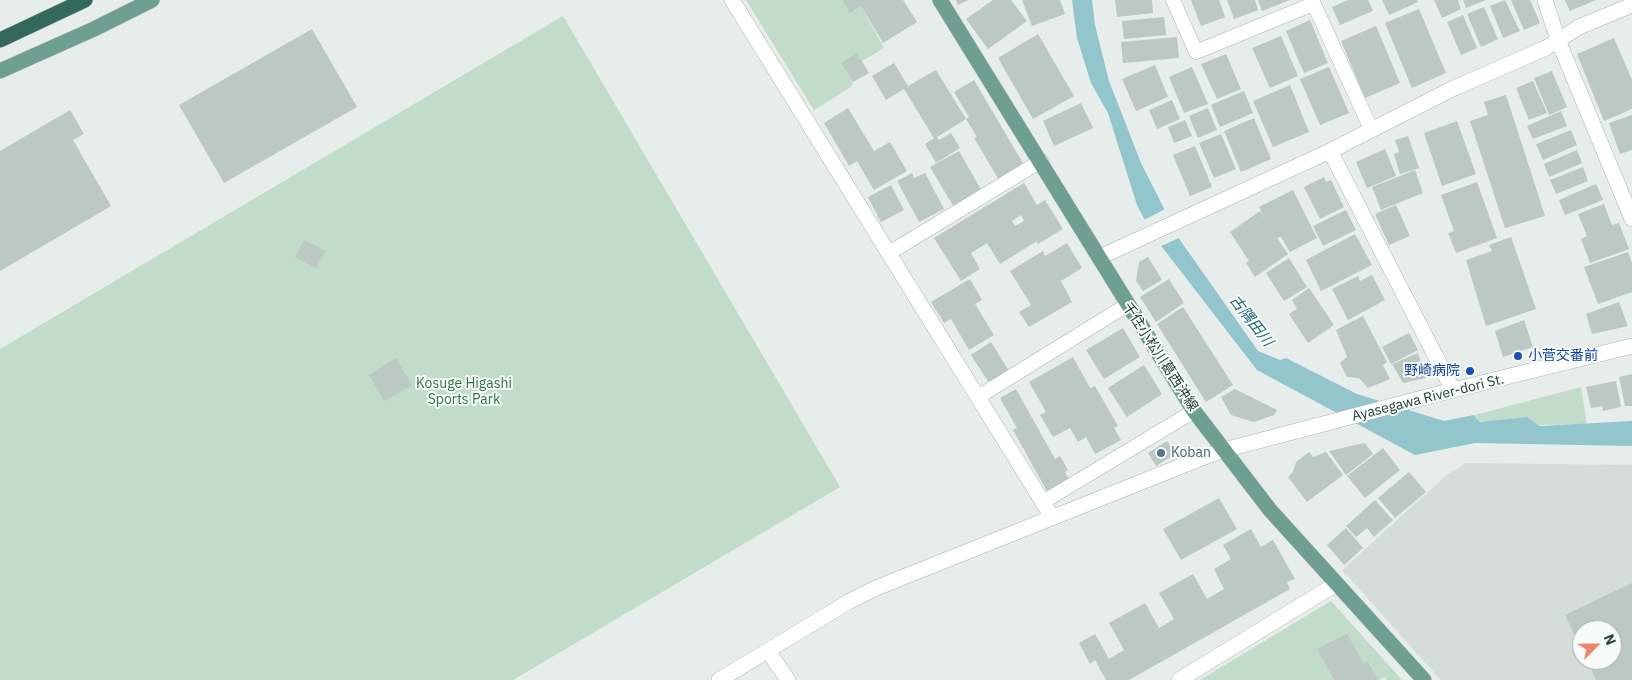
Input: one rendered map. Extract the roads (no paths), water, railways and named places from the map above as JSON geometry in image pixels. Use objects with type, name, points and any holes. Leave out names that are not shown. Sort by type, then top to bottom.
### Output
[{"type":"highway","points":[[0,40],[85,0]]},
{"type":"main road","points":[[0,71],[152,0]]},
{"type":"main road","name":"千住小松川葛西沖線","points":[[940,0],[1194,411],[1270,510],[1424,680]]},
{"type":"street","points":[[732,0],[1052,517]]},
{"type":"street","points":[[1545,0],[1558,40],[1632,218]]},
{"type":"street","points":[[1100,257],[1330,151],[1454,88],[1546,48],[1579,27],[1632,5]]},
{"type":"street","points":[[1330,151],[1453,390]]},
{"type":"street","name":"Ayasegawa River-dori St.","points":[[719,680],[859,596],[1052,517],[1224,450],[1453,390],[1632,346]]},
{"type":"street","points":[[1179,680],[1336,584]]},
{"type":"street","points":[[768,651],[788,680]]},
{"type":"lane","points":[[1173,0],[1196,52],[1313,2],[1371,129]]},
{"type":"lane","points":[[889,253],[1041,161]]},
{"type":"lane","points":[[978,397],[1127,305]]},
{"type":"lane","points":[[1043,502],[1194,411]]},
{"type":"water","points":[[1072,0],[1092,0],[1095,25],[1109,81],[1141,163],[1180,240],[1258,351],[1280,360],[1286,358],[1357,394],[1444,421],[1474,415],[1480,422],[1527,417],[1540,426],[1632,421],[1632,446],[1475,443],[1415,455],[1257,370],[1152,234],[1137,205],[1108,113],[1091,83],[1077,38]]},
{"type":"place","name":"小菅交番前","points":[[1518,356]]},
{"type":"place","name":"野崎病院","points":[[1470,371]]},
{"type":"place","name":"Koban","points":[[1161,453]]},
{"type":"water label","name":"古隅田川","points":[[1251,321]]},
{"type":"park label","name":"Kosuge Higashi Sports Park","points":[[464,392]]}]
